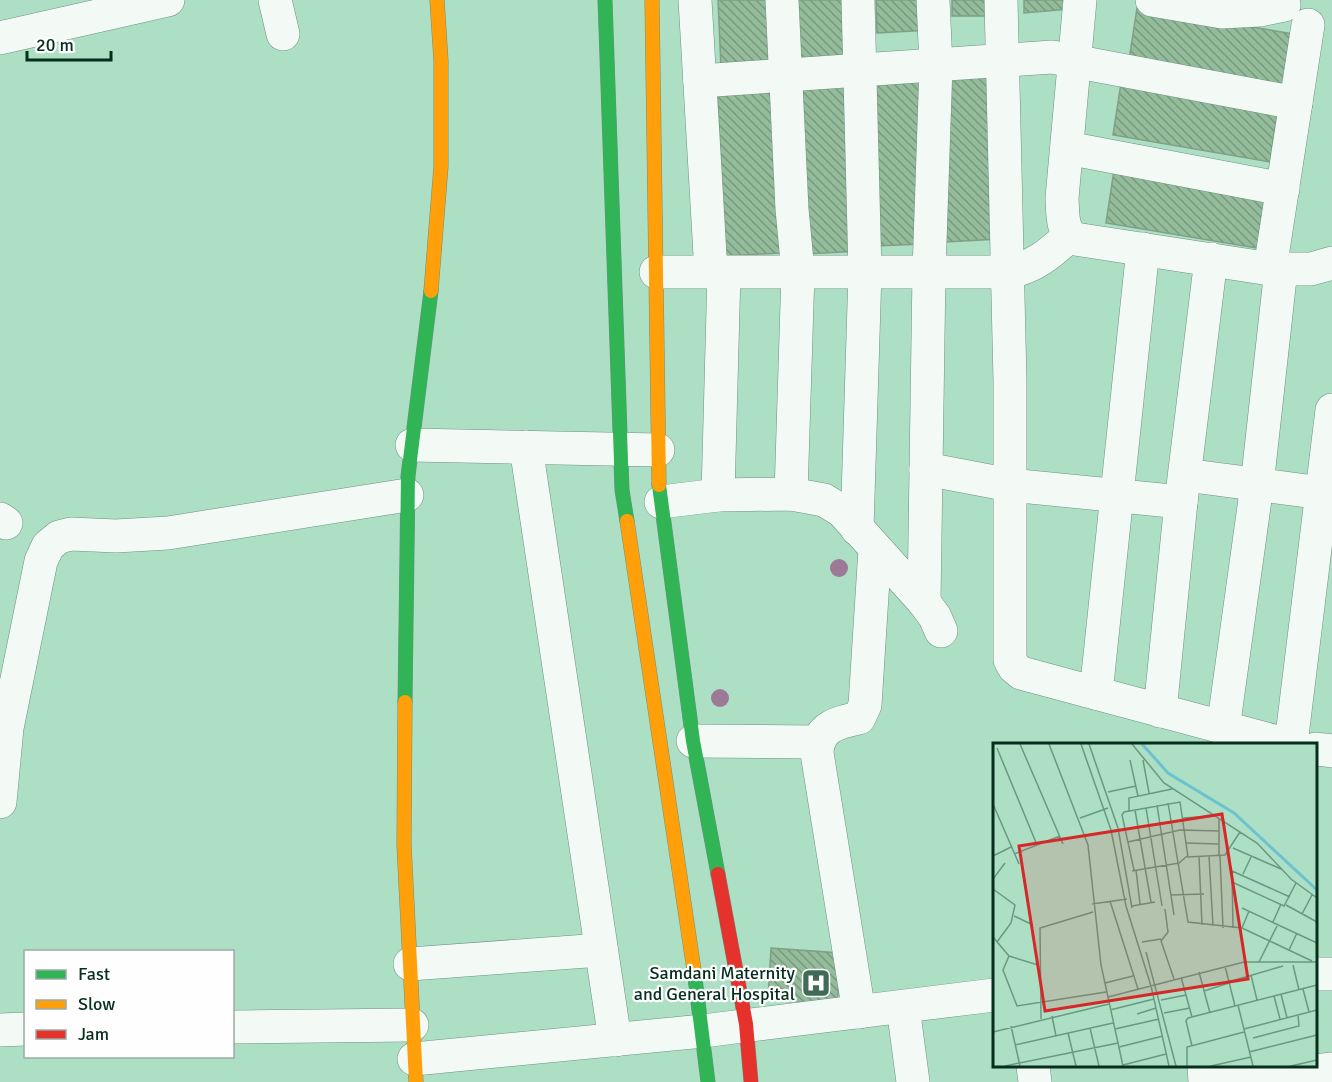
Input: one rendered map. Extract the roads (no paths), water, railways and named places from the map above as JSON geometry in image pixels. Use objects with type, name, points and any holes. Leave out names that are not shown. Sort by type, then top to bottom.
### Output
[{"type":"main road","points":[[415,1071],[404,845],[407,495],[429,321],[441,166],[441,61],[437,0]]},
{"type":"main road","points":[[605,0],[622,490],[703,1031],[708,1082]]},
{"type":"main road","points":[[652,0],[658,450],[661,502],[693,741],[746,1024],[751,1082]]},
{"type":"street","points":[[0,38],[115,6],[168,0]]},
{"type":"street","points":[[275,0],[283,34]]},
{"type":"street","points":[[695,0],[700,81],[718,272],[718,495]]},
{"type":"street","points":[[782,0],[792,209],[798,272],[791,494]]},
{"type":"street","points":[[858,0],[865,272],[865,705],[859,718],[825,730],[817,742],[817,753],[859,1012]]},
{"type":"street","points":[[924,602],[929,272],[936,65],[933,0]]},
{"type":"street","points":[[1001,0],[1010,381],[1010,660],[1021,673],[1281,743]]},
{"type":"street","points":[[1080,0],[1062,198],[1064,224],[1069,236],[1075,239],[1276,269],[1311,269],[1332,263]]},
{"type":"street","points":[[1152,0],[1222,12],[1260,10],[1300,19],[1296,102],[1283,189],[1257,485],[1223,729]]},
{"type":"street","points":[[700,81],[1052,57],[1296,102]]},
{"type":"street","points":[[1067,148],[1283,189]]},
{"type":"street","points":[[656,272],[1008,272],[1028,267],[1040,260],[1069,236]]},
{"type":"street","points":[[1096,693],[1143,249]]},
{"type":"street","points":[[1160,711],[1183,489],[1211,260]]},
{"type":"street","points":[[1291,743],[1322,493],[1330,449],[1332,410]]},
{"type":"street","points":[[412,445],[658,450]]},
{"type":"street","points":[[526,447],[615,1040]]},
{"type":"street","points":[[926,469],[1010,485],[1117,496],[1183,489],[1257,485],[1322,493]]},
{"type":"street","points":[[661,502],[718,495],[791,494],[824,500],[842,511],[924,602],[935,617],[941,631]]},
{"type":"street","points":[[1,787],[7,728],[41,561],[48,546],[59,537],[71,534],[116,536],[168,533],[407,495]]},
{"type":"street","points":[[693,741],[817,742]]},
{"type":"street","points":[[1317,749],[1332,751]]},
{"type":"street","points":[[410,964],[601,950]]},
{"type":"street","points":[[415,1071],[615,1040],[993,995]]},
{"type":"street","points":[[903,1007],[913,1082]]},
{"type":"street","points":[[234,1027],[412,1025]]},
{"type":"street","points":[[0,1030],[24,1029]]},
{"type":"street","points":[[1033,1067],[1035,1082]]},
{"type":"street","points":[[1204,1067],[1205,1082]]},
{"type":"street","points":[[1225,1082],[1332,1069]]},
{"type":"place","name":"Samdani Maternity and General Hospital","points":[[816,983]]}]
